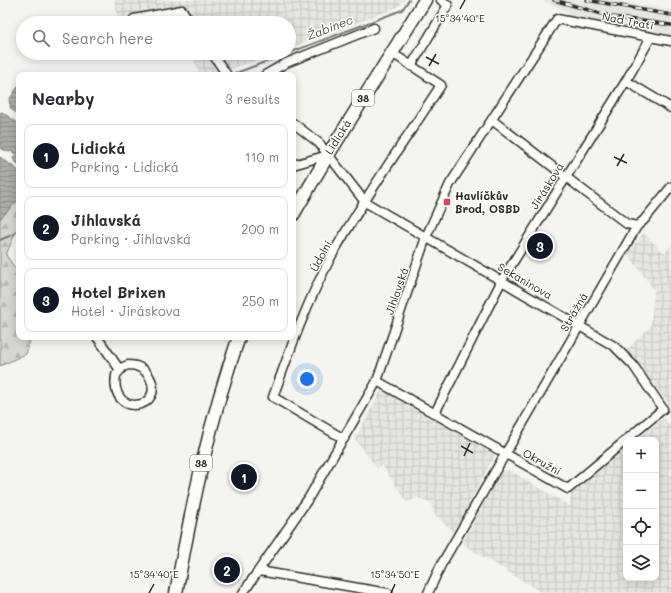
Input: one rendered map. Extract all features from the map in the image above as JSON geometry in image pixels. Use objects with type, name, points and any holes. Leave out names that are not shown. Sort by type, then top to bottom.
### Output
[{"type":"main road","name":"Lidická","points":[[296,210],[328,155],[425,0]]},
{"type":"main road","name":"38","points":[[176,593],[192,506],[206,444],[219,396],[238,340]]},
{"type":"street","points":[[392,53],[411,66],[448,5],[441,0]]},
{"type":"street","points":[[150,16],[182,10],[186,16]]},
{"type":"street","name":"Nad Tratí","points":[[557,19],[671,41]]},
{"type":"street","name":"Jihlavská","points":[[243,593],[308,499],[377,381],[426,237],[453,178],[557,19]]},
{"type":"street","points":[[296,58],[374,28]]},
{"type":"street","name":"Jiráskova","points":[[435,413],[502,280],[626,81],[651,37]]},
{"type":"street","points":[[217,60],[226,72]]},
{"type":"street","points":[[270,72],[291,60]]},
{"type":"street","name":"Údolní","points":[[296,337],[331,258],[365,202],[441,85],[411,66]]},
{"type":"street","points":[[626,81],[671,108]]},
{"type":"street","points":[[492,120],[627,224],[637,226]]},
{"type":"street","name":"Sekaninova","points":[[296,126],[316,140],[365,202],[614,346],[628,360],[663,409],[630,437]]},
{"type":"street","points":[[296,164],[328,155]]},
{"type":"street","name":"Strážná","points":[[428,593],[441,565],[637,226],[644,220],[671,187]]},
{"type":"street","points":[[99,340],[120,370]]},
{"type":"street","name":"Údolní","points":[[295,340],[273,397],[344,439]]},
{"type":"street","points":[[128,365],[134,365],[140,367],[149,376],[153,387],[152,393],[145,403],[140,405],[129,405],[120,398],[115,385],[116,375],[120,370],[128,365]]},
{"type":"street","points":[[377,381],[505,454]]},
{"type":"street","name":"Sekaninova","points":[[568,489],[623,443]]},
{"type":"street","name":"Okružní","points":[[505,454],[568,489]]},
{"type":"street","points":[[259,571],[388,593]]},
{"type":"shaded area","points":[[114,0],[405,0],[396,8],[296,45],[296,16],[117,16]]},
{"type":"shaded area","points":[[540,0],[611,0],[671,10],[671,37],[576,21],[569,16],[568,11]]},
{"type":"shaded area","points":[[195,60],[256,60],[222,72],[198,72]]},
{"type":"shaded area","points":[[16,90],[16,113],[11,109],[9,100]]},
{"type":"shaded area","points":[[2,112],[16,122],[16,154],[0,148],[0,113]]},
{"type":"shaded area","points":[[16,154],[16,162],[13,159]]},
{"type":"shaded area","points":[[0,157],[16,169],[16,202],[0,219]]},
{"type":"shaded area","points":[[643,233],[663,252],[666,252],[671,245],[671,407],[627,350],[651,325],[654,290],[628,254]]},
{"type":"shaded area","points":[[382,389],[425,413],[426,417],[432,420],[434,419],[495,455],[454,532],[433,513],[432,504],[428,501],[417,498],[407,502],[382,465],[377,468],[355,439]]},
{"type":"shaded area","points":[[664,418],[671,427],[671,593],[543,593],[464,545],[464,539],[502,471],[509,470],[570,506],[571,494],[623,451],[623,581],[659,581],[659,437],[640,437]]},
{"type":"green space","points":[[16,201],[16,231],[6,255],[16,270],[16,340],[30,340],[26,354],[0,366],[0,217]]},
{"type":"waterway","name":"Žabinec","points":[[296,50],[402,10],[409,0]]},
{"type":"waterway","name":"Žabinec","points":[[239,72],[270,60]]},
{"type":"waterway","name":"Žabinec","points":[[0,240],[16,232]]},
{"type":"railway","points":[[554,0],[613,17],[671,25]]},
{"type":"railway","points":[[587,0],[671,15]]},
{"type":"place","name":"Havlíčkův Brod, OSBD","points":[[447,202]]},
{"type":"place","name":"Hotel Brixen","points":[[540,246]]},
{"type":"place","name":"Lidická","points":[[244,477]]},
{"type":"place","name":"Jihlavská","points":[[227,570]]}]
